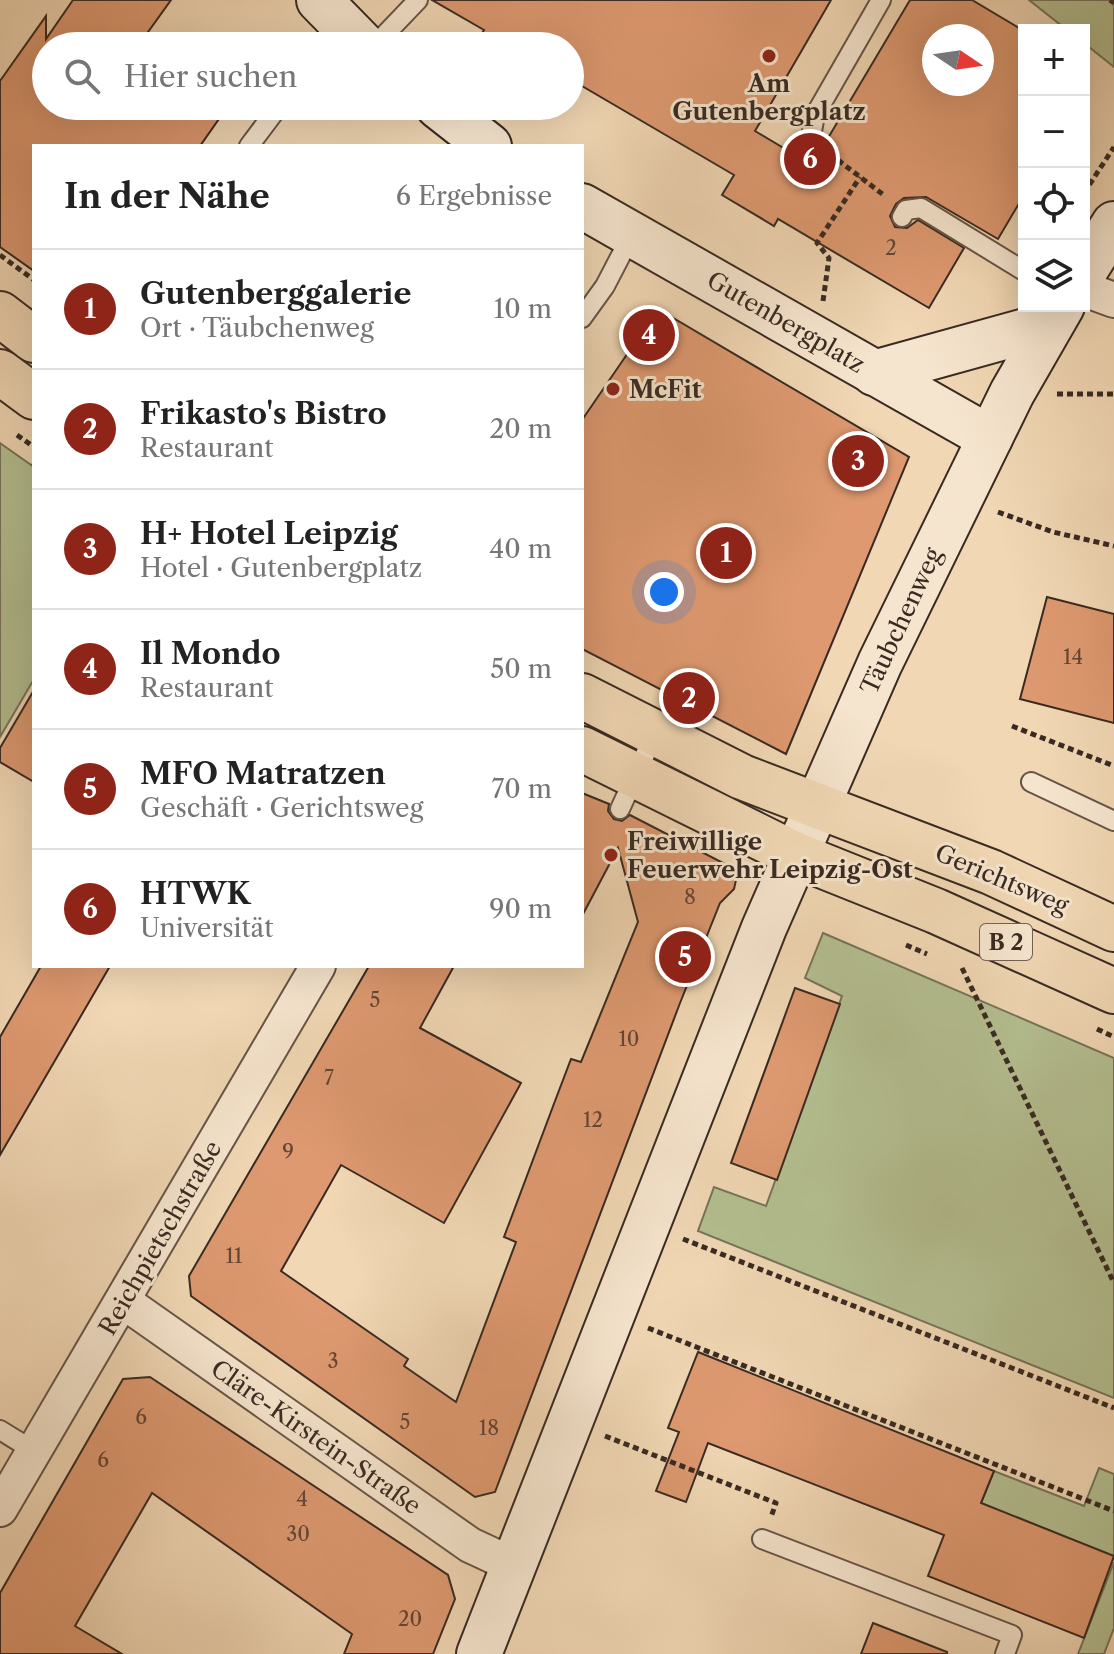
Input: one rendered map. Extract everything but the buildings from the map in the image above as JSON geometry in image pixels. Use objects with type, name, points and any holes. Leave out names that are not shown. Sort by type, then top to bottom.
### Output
[{"type":"main road","points":[[0,314],[32,338]]},
{"type":"main road","points":[[0,372],[32,396]]},
{"type":"main road","name":"Gerichtsweg","points":[[584,697],[742,777],[991,872],[1114,929]]},
{"type":"main road","name":"B 2","points":[[584,751],[628,793],[936,911],[1114,991]]},
{"type":"street","points":[[455,120],[483,144]]},
{"type":"street","name":"Gutenbergplatz","points":[[584,207],[990,438]]},
{"type":"street","points":[[1090,262],[1114,224]]},
{"type":"street","points":[[1090,291],[1114,300]]},
{"type":"street","points":[[874,373],[1057,315]]},
{"type":"street","name":"Täubchenweg","points":[[479,1654],[614,1316],[728,1012],[880,663],[1012,393],[1057,315]]},
{"type":"street","name":"Reichpietschstraße","points":[[0,1509],[317,968]]},
{"type":"street","name":"Cläre-Kirstein-Straße","points":[[123,1301],[470,1545],[513,1565]]},
{"type":"lane","points":[[347,31],[418,0]]},
{"type":"lane","points":[[810,142],[815,115],[881,0]]},
{"type":"lane","points":[[250,144],[268,120]]},
{"type":"lane","points":[[904,213],[921,208],[1018,267]]},
{"type":"lane","points":[[584,315],[605,286],[632,234]]},
{"type":"lane","points":[[628,793],[655,733]]},
{"type":"lane","points":[[1031,782],[1114,821]]},
{"type":"lane","points":[[0,1430],[34,1451]]},
{"type":"lane","points":[[762,1539],[1012,1635],[1005,1654]]},
{"type":"path","points":[[810,142],[852,168],[904,213]]},
{"type":"path","points":[[1090,184],[1114,147]]},
{"type":"path","points":[[809,335],[827,292],[829,258],[817,243],[860,177]]},
{"type":"path","points":[[0,255],[32,279]]},
{"type":"path","points":[[1012,393],[1114,394]]},
{"type":"path","points":[[959,498],[1053,532],[1114,546]]},
{"type":"path","points":[[1012,726],[1114,766]]},
{"type":"path","points":[[962,968],[1114,1283]]},
{"type":"path","points":[[685,1240],[1114,1408]]},
{"type":"path","points":[[614,1316],[1114,1511]]},
{"type":"path","points":[[610,1438],[776,1503],[762,1539]]},
{"type":"green space","points":[[1029,0],[1114,0],[1114,67],[1090,48],[1090,24],[1059,24]]},
{"type":"green space","points":[[0,443],[32,466],[32,682],[0,737]]},
{"type":"green space","points":[[823,933],[1114,1058],[1114,1398],[698,1231],[714,1187],[766,1206],[842,996],[805,978]]},
{"type":"green space","points":[[1099,1468],[1114,1474],[1114,1556],[981,1503],[994,1471],[1084,1506]]},
{"type":"green space","points":[[1114,1562],[1114,1628],[1104,1654],[1078,1654]]},
{"type":"place","name":"Am Gutenbergplatz","points":[[769,56]]},
{"type":"place","name":"HTWK","points":[[810,159]]},
{"type":"place","name":"Il Mondo","points":[[649,335]]},
{"type":"place","name":"McFit","points":[[613,389]]},
{"type":"place","name":"H+ Hotel Leipzig","points":[[858,461]]},
{"type":"place","name":"Gutenberggalerie","points":[[726,553]]},
{"type":"place","name":"Frikasto's Bistro","points":[[689,698]]},
{"type":"place","name":"Freiwillige Feuerwehr Leipzig-Ost","points":[[611,855]]},
{"type":"place","name":"MFO Matratzen","points":[[685,957]]}]
